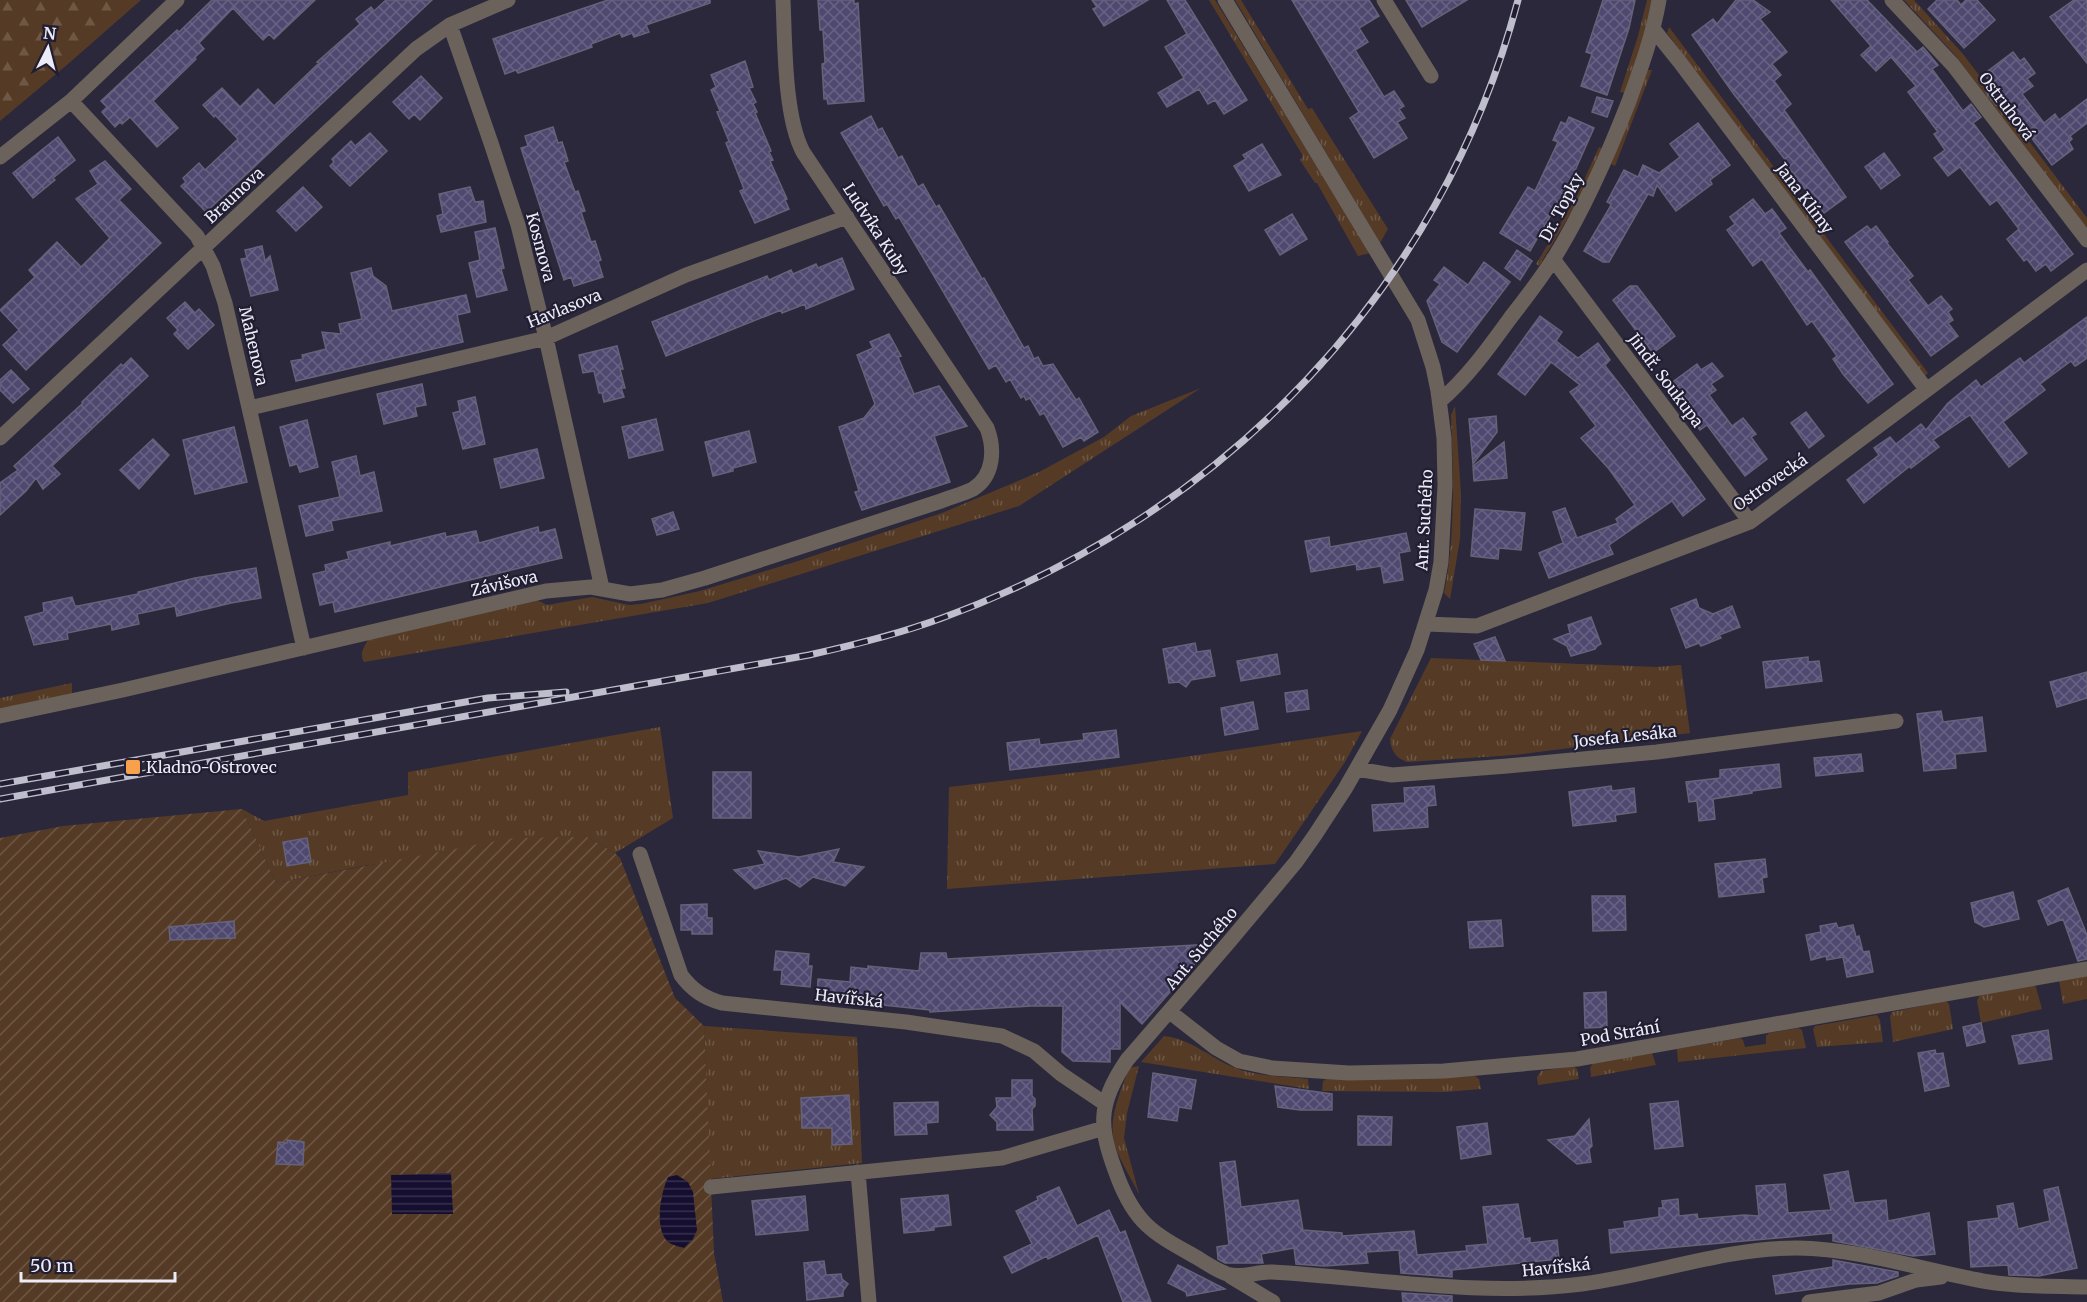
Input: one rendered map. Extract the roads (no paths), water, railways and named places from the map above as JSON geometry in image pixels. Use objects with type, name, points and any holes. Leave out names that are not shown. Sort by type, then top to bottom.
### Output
[{"type":"street","points":[[0,157],[71,101],[177,0]]},
{"type":"street","name":"Braunova","points":[[0,438],[416,49],[450,25],[508,0]]},
{"type":"street","name":"Ludvíka Kuby","points":[[783,0],[788,79],[796,135],[803,152],[984,422],[991,441],[992,458]]},
{"type":"street","name":"Ant. Suchého","points":[[1104,1103],[1112,1082],[1127,1060],[1296,862],[1357,769],[1405,680],[1427,624],[1437,586],[1444,532],[1445,462],[1440,401],[1427,344],[1410,304],[1225,0]]},
{"type":"street","points":[[1384,0],[1431,76]]},
{"type":"street","name":"Dr. Topky","points":[[1440,401],[1454,389],[1491,345],[1553,259],[1587,200],[1609,152],[1654,30],[1659,0]]},
{"type":"street","name":"Ostruhová","points":[[1892,0],[1953,65],[2087,240]]},
{"type":"street","name":"Kosmova","points":[[450,25],[518,225],[546,338],[602,588]]},
{"type":"street","name":"Jana Klímy","points":[[1654,30],[1926,389]]},
{"type":"street","name":"Mahenova","points":[[71,101],[197,236],[213,266],[225,303],[304,648]]},
{"type":"street","name":"Havlasova","points":[[250,408],[546,338],[686,275],[847,217]]},
{"type":"street","name":"Jindř. Soukupa","points":[[1553,259],[1750,522]]},
{"type":"street","name":"Ostrovecká","points":[[1427,624],[1477,626],[1750,522],[2087,270]]},
{"type":"street","name":"Závišova","points":[[0,716],[546,591],[578,587],[639,594],[672,588],[941,501],[976,486],[985,477],[992,458]]},
{"type":"street","name":"Josefa Lesáka","points":[[1357,769],[1392,775],[1496,767],[1657,752],[1896,721]]},
{"type":"street","name":"Havířská","points":[[640,854],[681,975],[693,989],[722,1003],[906,1022],[1002,1036],[1018,1042],[1104,1103],[1104,1128],[1112,1162],[1135,1213],[1162,1238],[1227,1274],[1246,1276],[1271,1272],[1464,1288],[1530,1289],[1584,1284],[1739,1252],[1799,1248],[1856,1254],[1971,1278],[2028,1285],[2087,1287]]},
{"type":"street","name":"Pod Strání","points":[[1170,1012],[1216,1048],[1239,1061],[1272,1068],[1349,1073],[1444,1071],[1577,1059],[2087,969]]},
{"type":"street","points":[[711,1187],[1002,1158],[1104,1128]]},
{"type":"street","points":[[858,1172],[869,1302]]},
{"type":"street","points":[[1227,1274],[1273,1302]]},
{"type":"street","points":[[1809,1302],[1879,1293],[1926,1277],[1971,1278]]},
{"type":"railway","points":[[0,799],[809,655],[926,624],[1045,574],[1140,519],[1228,454],[1307,380],[1376,296],[1435,205],[1483,106],[1518,0]]},
{"type":"railway","points":[[0,784],[488,698],[566,692]]},
{"type":"place","name":"Kladno-Ostrovec","points":[[133,767]]}]
